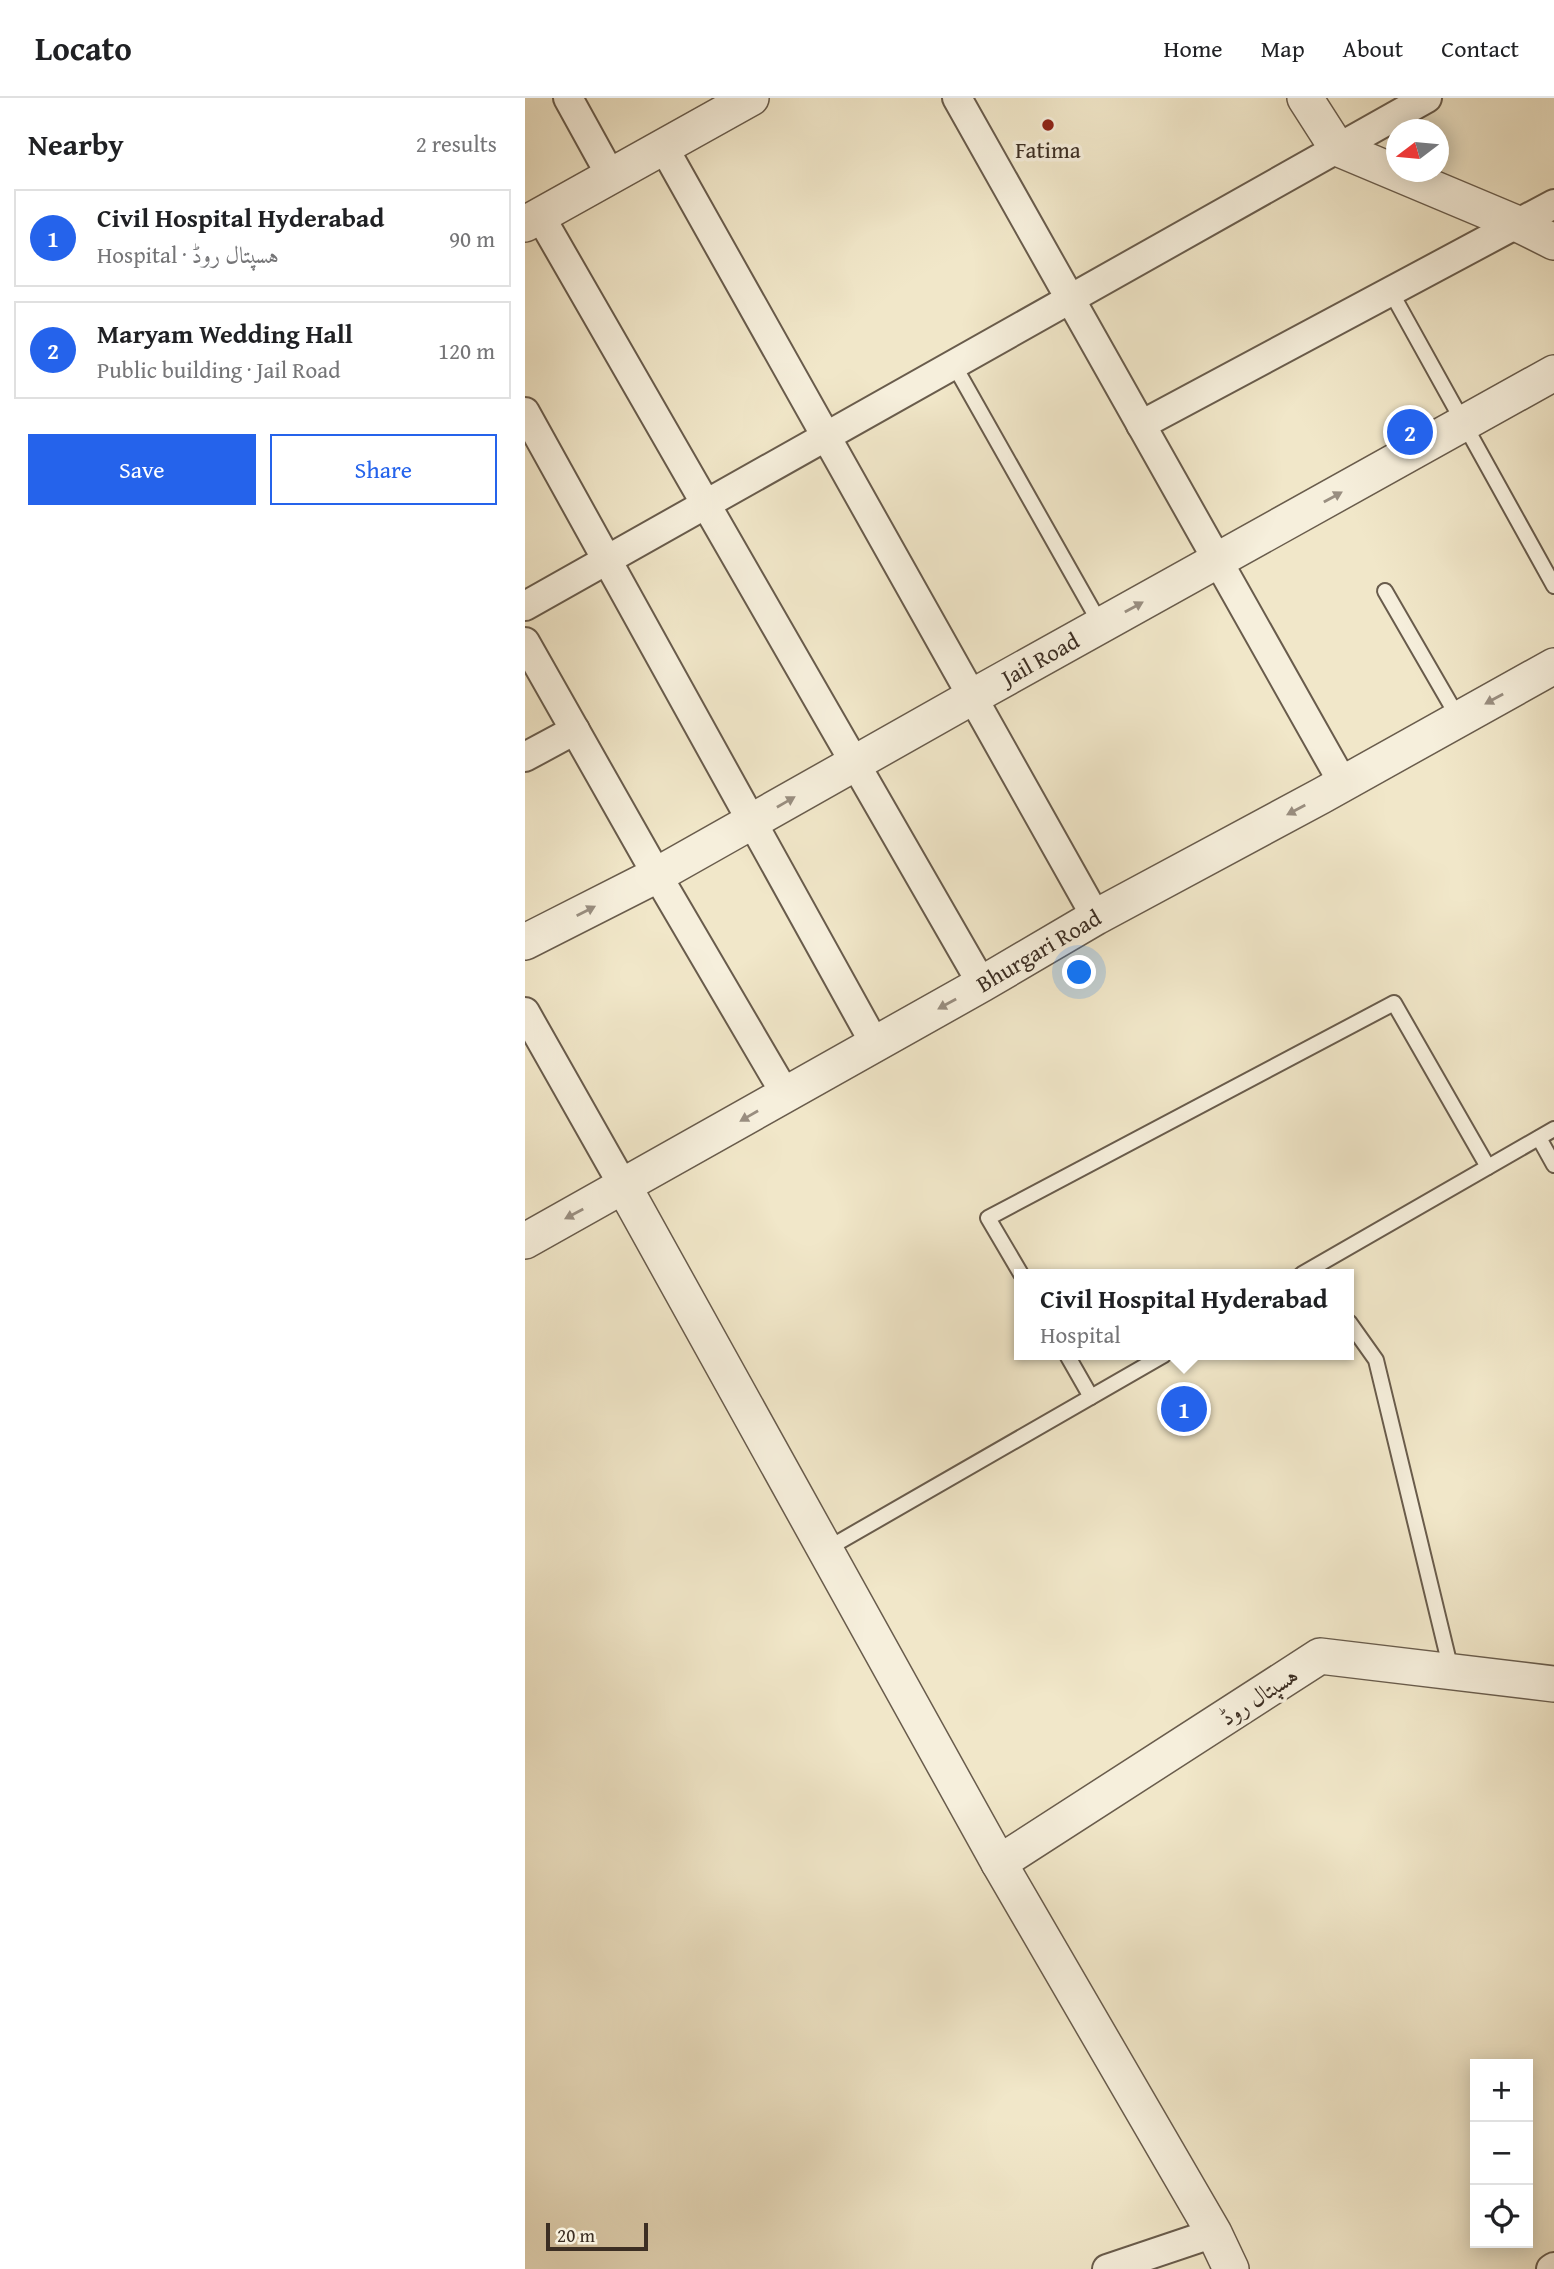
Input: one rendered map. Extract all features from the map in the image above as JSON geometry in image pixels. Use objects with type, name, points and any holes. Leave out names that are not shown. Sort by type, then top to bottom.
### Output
[{"type":"street","points":[[568,98],[611,176]]},
{"type":"street","points":[[957,98],[1343,783]]},
{"type":"street","points":[[1305,98],[1337,148],[1518,224],[1554,242]]},
{"type":"street","points":[[525,606],[1427,98]]},
{"type":"street","points":[[732,103],[664,148],[533,220],[706,505],[982,984]]},
{"type":"street","points":[[664,148],[1096,917]]},
{"type":"street","points":[[1142,425],[1554,204]]},
{"type":"street","name":"Jail Road","points":[[525,942],[657,875],[1554,373]]},
{"type":"street","points":[[525,412],[875,1044]]},
{"type":"street","points":[[525,642],[786,1095]]},
{"type":"street","name":"Bhurgari Road","points":[[525,1241],[1096,917],[1554,666]]},
{"type":"street","points":[[525,757],[575,730]]},
{"type":"street","points":[[525,1012],[999,1863],[1214,2233],[1231,2269]]},
{"type":"street","name":"ہسپتال روڈ","points":[[999,1863],[1320,1656],[1554,1684]]},
{"type":"street","points":[[1107,2269],[1214,2233]]},
{"type":"lane","points":[[1391,292],[1554,586]]},
{"type":"lane","points":[[954,365],[1101,625]]},
{"type":"lane","points":[[1385,591],[1459,719]]},
{"type":"lane","points":[[1018,1269],[988,1218],[1394,1003],[1488,1167]]},
{"type":"lane","points":[[1316,1269],[1554,1129]]},
{"type":"lane","points":[[1539,1138],[1554,1165]]},
{"type":"lane","points":[[1354,1329],[1376,1360],[1451,1672]]},
{"type":"lane","points":[[1070,1360],[1091,1397]]},
{"type":"lane","points":[[825,1550],[1155,1360]]},
{"type":"place","name":"Fatima","points":[[1048,125]]},
{"type":"place","name":"Maryam Wedding Hall","points":[[1410,432]]},
{"type":"place","name":"Civil Hospital Hyderabad","points":[[1184,1409]]}]
